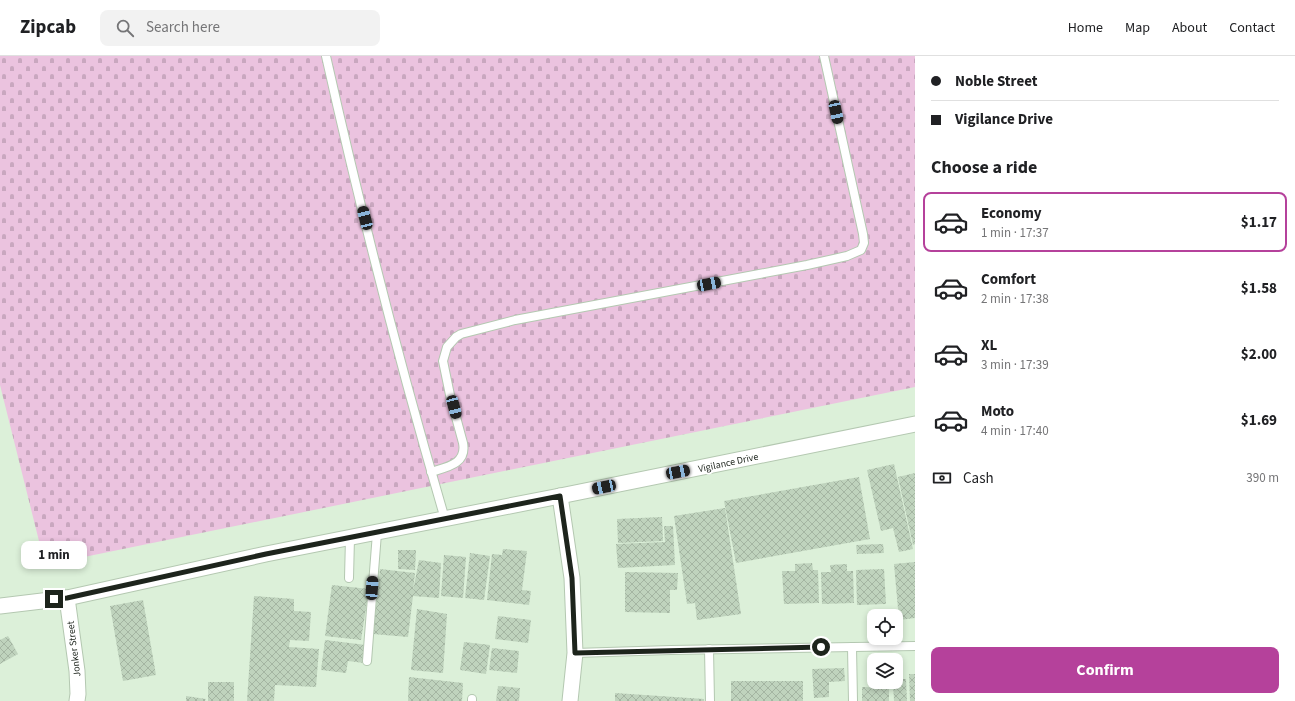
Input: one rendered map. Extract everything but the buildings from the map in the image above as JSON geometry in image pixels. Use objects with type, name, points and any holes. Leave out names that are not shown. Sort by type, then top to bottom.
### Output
[{"type":"street","name":"Vigilance Drive","points":[[0,606],[67,598],[266,554],[915,424]]},
{"type":"street","points":[[560,496],[572,578],[575,653],[570,701]]},
{"type":"street","name":"Jonker Street","points":[[67,598],[77,671],[77,701]]},
{"type":"lane","points":[[326,56],[387,308],[419,431],[445,519]]},
{"type":"lane","points":[[431,472],[453,464],[464,455],[463,443],[450,395],[443,361],[447,347],[456,337],[461,334],[515,320],[814,264],[847,256],[861,250],[864,243],[863,234],[824,56]]},
{"type":"lane","points":[[367,661],[377,532]]},
{"type":"lane","points":[[349,578],[350,538]]},
{"type":"lane","points":[[575,653],[709,649],[915,646]]},
{"type":"lane","points":[[852,647],[853,701]]},
{"type":"lane","points":[[709,649],[710,701]]},
{"type":"green space","points":[[0,56],[915,56],[915,387],[45,565],[0,385]]},
{"type":"route","points":[[54,599],[67,598],[266,554],[560,496],[572,578],[575,653],[821,647]]}]
